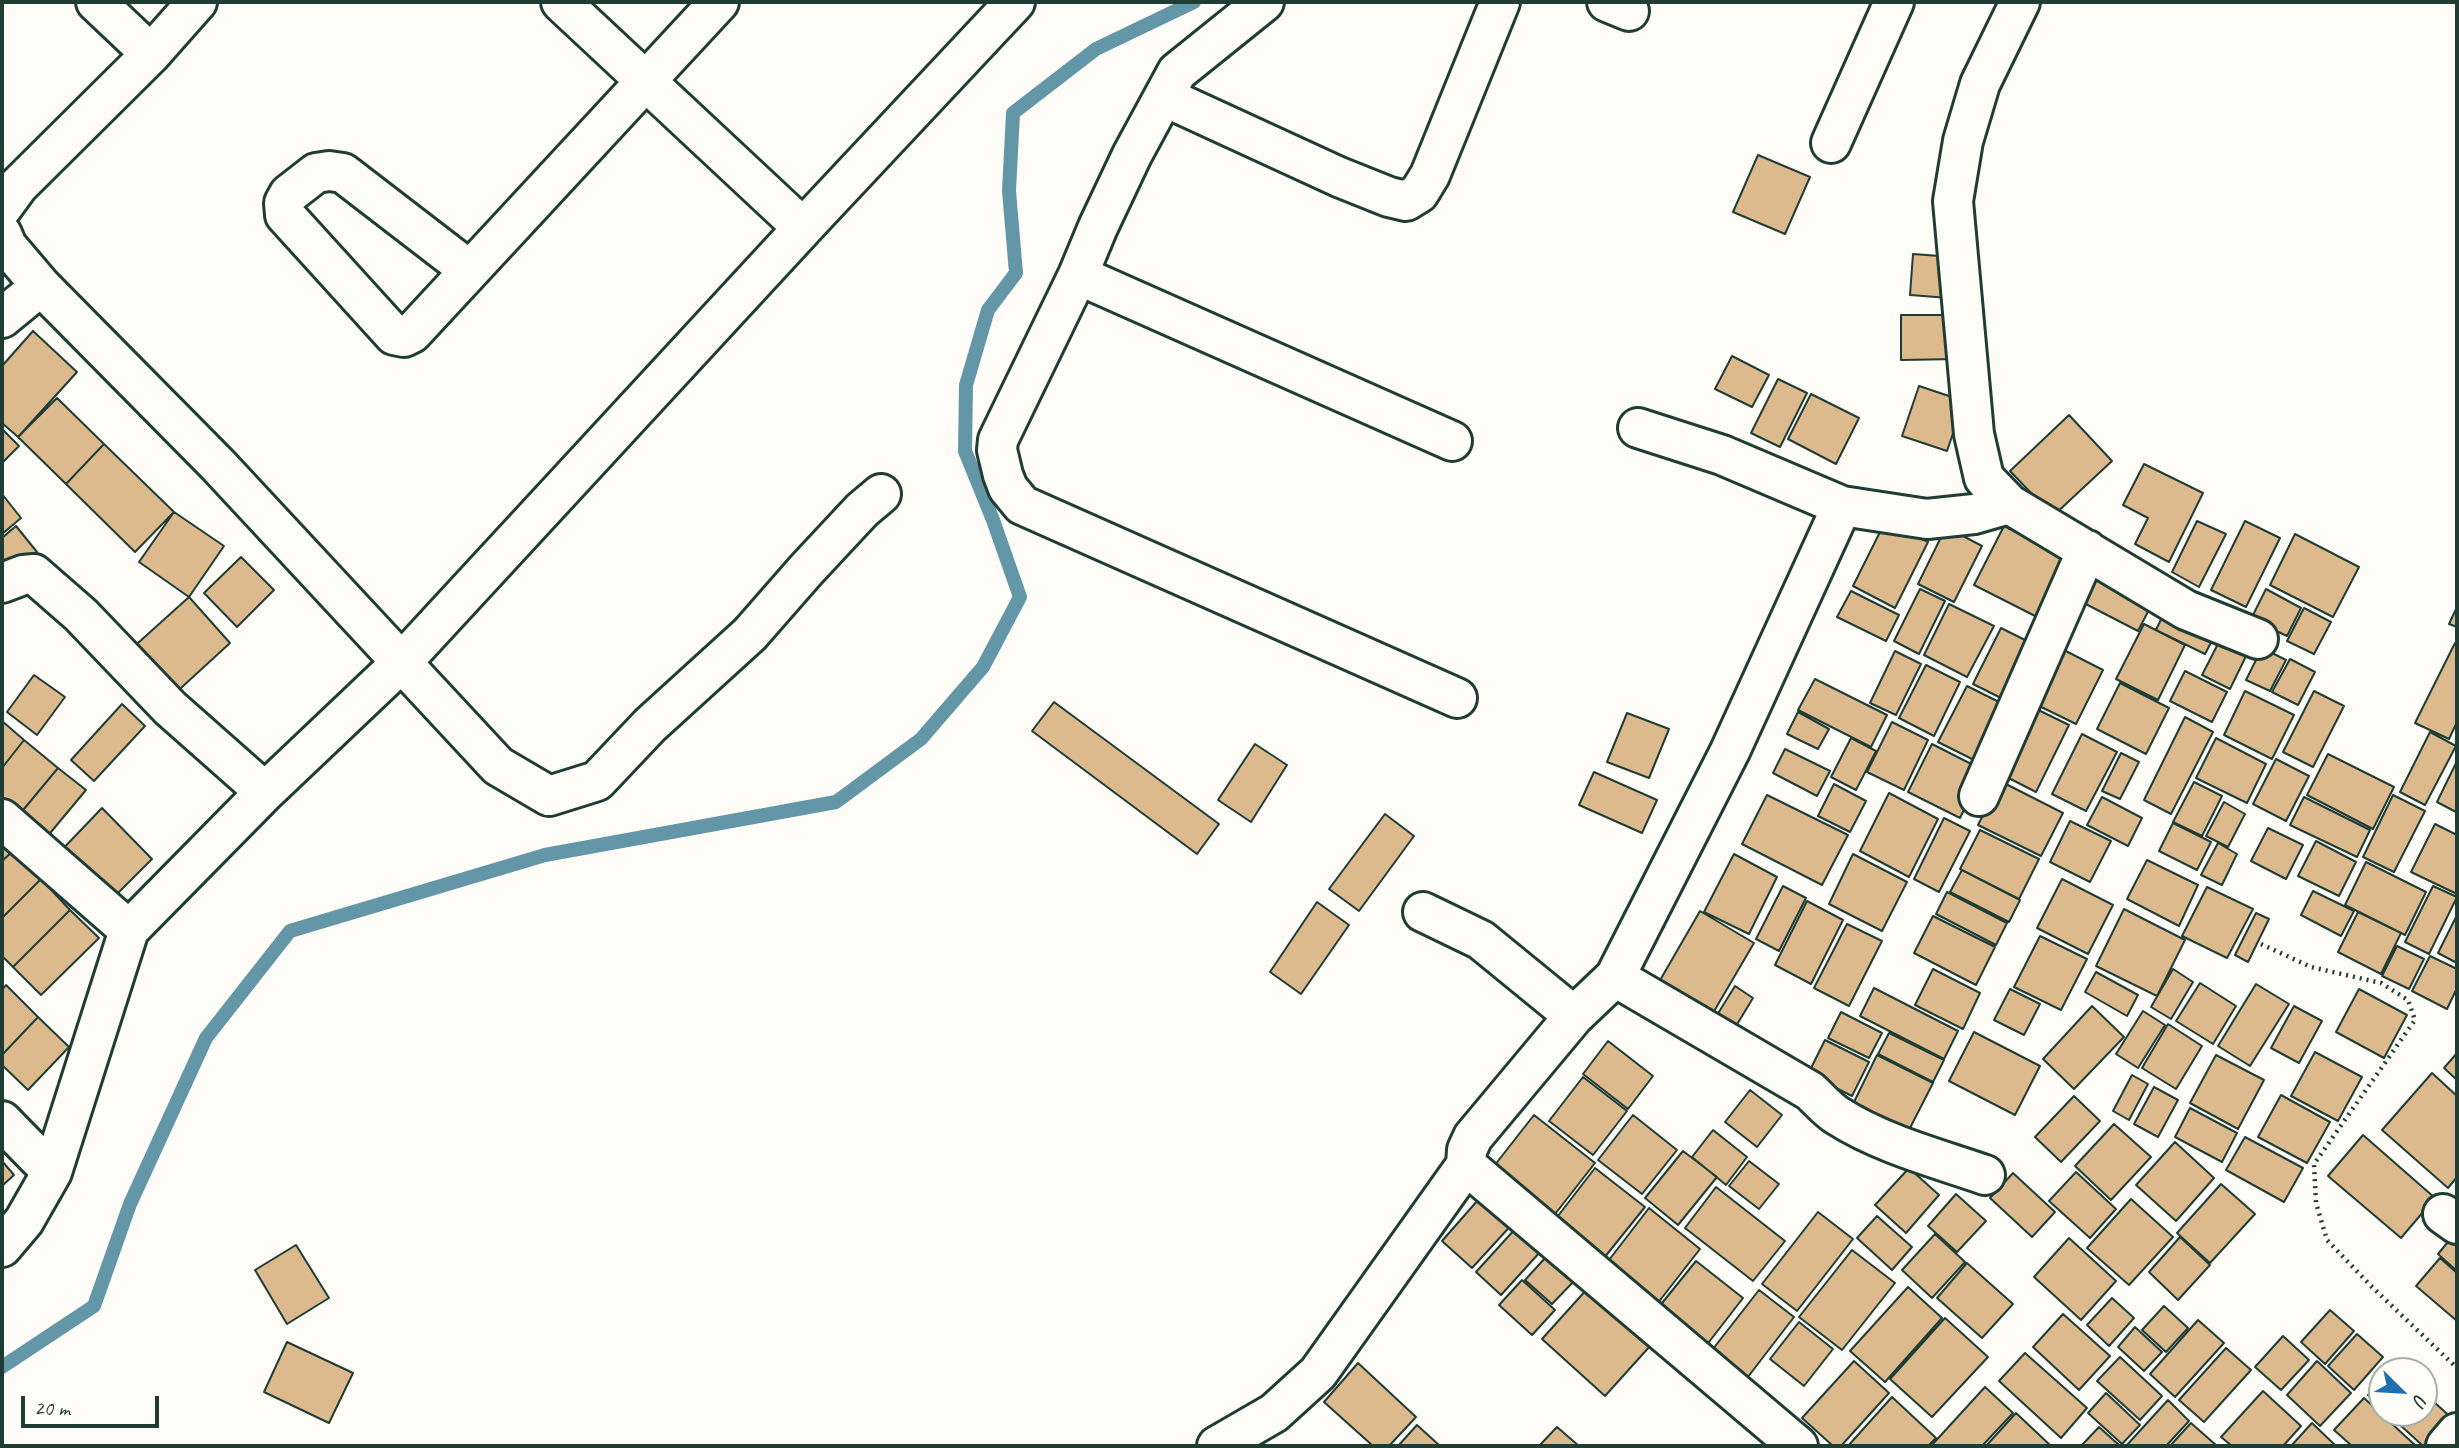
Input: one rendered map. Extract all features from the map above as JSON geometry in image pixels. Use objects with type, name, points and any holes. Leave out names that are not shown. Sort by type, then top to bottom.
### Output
[{"type":"street","points":[[96,2],[151,54]]},
{"type":"street","points":[[2,208],[18,186],[151,54],[197,2]]},
{"type":"street","points":[[561,2],[803,228]]},
{"type":"street","points":[[469,270],[342,173],[316,173],[289,194],[284,203],[285,215],[394,335],[404,337],[412,333],[719,2]]},
{"type":"street","points":[[2,1247],[24,1221],[52,1172],[129,930],[265,792],[403,661],[1015,2]]},
{"type":"street","points":[[1264,2],[1177,72],[1132,155],[1078,275],[998,440],[998,461],[1008,488],[1021,505],[1457,698]]},
{"type":"street","points":[[1164,97],[1339,177],[1406,201],[1419,193],[1430,175],[1500,2]]},
{"type":"street","points":[[1831,143],[1894,2]]},
{"type":"street","points":[[2020,2],[1980,84],[1962,141],[1953,201],[1974,434],[1984,478],[2008,504],[2186,610],[2258,639]]},
{"type":"street","points":[[3,243],[41,286],[218,465],[498,766],[549,796],[597,781],[650,725],[750,634],[862,510],[881,494]]},
{"type":"street","points":[[1078,275],[1452,441]]},
{"type":"street","points":[[2,318],[41,286]]},
{"type":"street","points":[[1638,428],[1722,455],[1842,506],[1927,519],[1974,514],[2008,504]]},
{"type":"street","points":[[1217,1446],[1274,1413],[1318,1373],[1466,1166],[1467,1150],[1473,1137],[1574,1016],[1615,977],[1730,751],[1842,506]]},
{"type":"street","points":[[1979,796],[2087,550]]},
{"type":"street","points":[[2,583],[34,574],[81,615],[170,708],[265,792]]},
{"type":"street","points":[[2,819],[129,930]]},
{"type":"street","points":[[1423,912],[1481,940],[1574,1016]]},
{"type":"street","points":[[1615,977],[1810,1091],[1836,1115],[1914,1151],[1985,1175]]},
{"type":"street","points":[[2,1121],[52,1172]]},
{"type":"street","points":[[1466,1166],[1798,1446]]},
{"type":"street","points":[[2446,1446],[2457,1433]]},
{"type":"path","points":[[2261,944],[2311,967],[2381,984],[2408,1000],[2415,1020],[2314,1164],[2316,1203],[2327,1240],[2457,1368]]},
{"type":"building","points":[[1758,155],[1810,177],[1785,234],[1733,212]]},
{"type":"building","points":[[1913,254],[1953,257],[1949,298],[1910,295]]},
{"type":"building","points":[[1901,315],[1958,315],[1958,359],[1901,360]]},
{"type":"building","points":[[33,331],[77,372],[18,437],[2,423],[2,366]]},
{"type":"building","points":[[1732,356],[1769,375],[1752,407],[1715,389]]},
{"type":"building","points":[[1778,379],[1807,393],[1780,447],[1751,433]]},
{"type":"building","points":[[1919,386],[1964,401],[1947,451],[1902,436]]},
{"type":"building","points":[[1811,394],[1859,418],[1836,464],[1788,439]]},
{"type":"building","points":[[57,398],[104,444],[66,484],[18,437]]},
{"type":"building","points":[[2069,415],[2112,461],[2053,516],[2010,471]]},
{"type":"building","points":[[2,429],[19,446],[2,463]]},
{"type":"building","points":[[104,444],[174,512],[135,552],[66,484]]},
{"type":"building","points":[[2144,464],[2203,493],[2169,562],[2135,544],[2148,518],[2123,505]]},
{"type":"building","points":[[2,494],[21,518],[2,534]]},
{"type":"building","points":[[174,512],[224,546],[189,597],[139,562]]},
{"type":"building","points":[[1886,520],[1928,542],[1895,608],[1853,586]]},
{"type":"building","points":[[2197,521],[2226,534],[2199,587],[2172,572]]},
{"type":"building","points":[[2245,521],[2280,538],[2246,607],[2211,590]]},
{"type":"building","points":[[16,526],[37,552],[2,581],[2,538]]},
{"type":"building","points":[[2004,526],[2075,562],[2045,621],[1974,585]]},
{"type":"building","points":[[1946,527],[1982,546],[1954,602],[1918,584]]},
{"type":"building","points":[[2295,534],[2359,567],[2333,617],[2270,585]]},
{"type":"building","points":[[241,557],[274,590],[237,627],[204,593]]},
{"type":"building","points":[[2094,564],[2156,596],[2138,631],[2076,599]]},
{"type":"building","points":[[1920,589],[1945,601],[1919,654],[1894,641]]},
{"type":"building","points":[[2266,589],[2301,608],[2287,636],[2251,619]]},
{"type":"building","points":[[1851,591],[1899,615],[1886,641],[1837,617]]},
{"type":"building","points":[[189,597],[230,643],[169,699],[128,652]]},
{"type":"building","points":[[1949,604],[1994,626],[1967,677],[1924,655]]},
{"type":"building","points":[[2457,607],[2457,627],[2449,624]]},
{"type":"building","points":[[2304,608],[2331,622],[2314,654],[2287,641]]},
{"type":"building","points":[[2165,611],[2215,635],[2205,654],[2156,630]]},
{"type":"building","points":[[2144,624],[2185,645],[2158,700],[2116,679]]},
{"type":"building","points":[[2001,628],[2039,647],[2011,703],[1973,684]]},
{"type":"building","points":[[2221,638],[2248,652],[2230,689],[2202,675]]},
{"type":"building","points":[[2455,643],[2457,722],[2449,739],[2415,723]]},
{"type":"building","points":[[2054,645],[2103,670],[2076,724],[2027,700]]},
{"type":"building","points":[[2262,648],[2286,660],[2270,691],[2246,680]]},
{"type":"building","points":[[1895,651],[1921,664],[1896,715],[1870,703]]},
{"type":"building","points":[[2290,659],[2315,672],[2298,705],[2272,692]]},
{"type":"building","points":[[1926,665],[1960,682],[1934,736],[1899,718]]},
{"type":"building","points":[[2185,671],[2227,692],[2212,722],[2170,701]]},
{"type":"building","points":[[34,675],[65,697],[37,735],[7,712]]},
{"type":"building","points":[[1815,679],[1887,715],[1871,747],[1798,710]]},
{"type":"building","points":[[2120,683],[2169,708],[2146,754],[2097,729]]},
{"type":"building","points":[[1967,686],[2011,708],[1982,764],[1938,742]]},
{"type":"building","points":[[2245,691],[2294,715],[2272,759],[2224,735]]},
{"type":"building","points":[[2314,691],[2344,706],[2313,767],[2283,752]]},
{"type":"building","points":[[1054,702],[1219,824],[1197,854],[1032,731]]},
{"type":"building","points":[[122,704],[145,726],[94,781],[71,760]]},
{"type":"building","points":[[2026,704],[2069,725],[2036,792],[1993,770]]},
{"type":"building","points":[[1798,712],[1829,729],[1818,749],[1787,734]]},
{"type":"building","points":[[1627,713],[1669,729],[1649,778],[1607,762]]},
{"type":"building","points":[[2185,717],[2213,732],[2171,814],[2144,800]]},
{"type":"building","points":[[2,721],[24,740],[2,768]]},
{"type":"building","points":[[1892,722],[1928,740],[1904,790],[1867,772]]},
{"type":"building","points":[[2430,732],[2456,746],[2425,805],[2400,792]]},
{"type":"building","points":[[2082,734],[2117,752],[2086,811],[2052,794]]},
{"type":"building","points":[[1851,738],[1876,751],[1856,790],[1831,777]]},
{"type":"building","points":[[2216,738],[2266,764],[2247,803],[2196,778]]},
{"type":"building","points":[[24,740],[58,768],[14,821],[2,811],[2,768]]},
{"type":"building","points":[[1255,744],[1287,765],[1251,822],[1218,800]]},
{"type":"building","points":[[1932,744],[1983,770],[1960,818],[1908,792]]},
{"type":"building","points":[[1785,749],[1830,771],[1817,796],[1773,773]]},
{"type":"building","points":[[2121,753],[2139,762],[2120,799],[2102,791]]},
{"type":"building","points":[[2328,754],[2394,787],[2373,829],[2307,795]]},
{"type":"building","points":[[2276,759],[2309,776],[2286,821],[2253,804]]},
{"type":"building","points":[[2457,761],[2457,810],[2456,812],[2437,802]]},
{"type":"building","points":[[58,768],[86,790],[41,844],[14,821]]},
{"type":"building","points":[[1594,772],[1657,800],[1642,833],[1579,805]]},
{"type":"building","points":[[2000,781],[2063,813],[2041,856],[1978,825]]},
{"type":"building","points":[[2194,782],[2222,796],[2202,836],[2173,822]]},
{"type":"building","points":[[1834,784],[1866,801],[1850,832],[1818,816]]},
{"type":"building","points":[[1889,793],[1938,819],[1909,877],[1860,851]]},
{"type":"building","points":[[1767,795],[1848,835],[1822,885],[1742,844]]},
{"type":"building","points":[[2393,795],[2425,811],[2394,872],[2363,857]]},
{"type":"building","points":[[2102,797],[2142,818],[2128,846],[2087,825]]},
{"type":"building","points":[[2304,797],[2370,830],[2357,857],[2290,825]]},
{"type":"building","points":[[2224,802],[2245,814],[2228,847],[2206,836]]},
{"type":"building","points":[[102,808],[152,859],[104,907],[55,857]]},
{"type":"building","points":[[1385,814],[1414,836],[1359,911],[1329,889]]},
{"type":"building","points":[[1944,818],[1970,831],[1939,892],[1914,879]]},
{"type":"building","points":[[2070,821],[2111,841],[2090,882],[2050,862]]},
{"type":"building","points":[[2173,823],[2211,842],[2197,870],[2159,851]]},
{"type":"building","points":[[2435,824],[2457,835],[2457,894],[2411,872]]},
{"type":"building","points":[[2268,828],[2303,845],[2286,879],[2251,861]]},
{"type":"building","points":[[1980,830],[2039,859],[2019,899],[1960,869]]},
{"type":"building","points":[[2,840],[13,851],[2,861]]},
{"type":"building","points":[[2316,841],[2356,862],[2339,896],[2298,876]]},
{"type":"building","points":[[2218,843],[2237,854],[2222,885],[2201,875]]},
{"type":"building","points":[[13,851],[41,879],[2,918],[2,861]]},
{"type":"building","points":[[1734,854],[1777,877],[1749,934],[1704,912]]},
{"type":"building","points":[[1853,854],[1907,882],[1882,931],[1829,904]]},
{"type":"building","points":[[2147,860],[2198,885],[2179,926],[2127,899]]},
{"type":"building","points":[[2366,862],[2426,892],[2405,935],[2345,905]]},
{"type":"building","points":[[1962,870],[2020,900],[2009,922],[1950,892]]},
{"type":"building","points":[[41,879],[70,910],[13,967],[2,956],[2,918]]},
{"type":"building","points":[[2062,879],[2113,905],[2088,954],[2037,928]]},
{"type":"building","points":[[1783,886],[1806,898],[1779,951],[1756,939]]},
{"type":"building","points":[[2433,886],[2457,897],[2429,954],[2405,942]]},
{"type":"building","points":[[2207,887],[2253,909],[2227,958],[2182,936]]},
{"type":"building","points":[[2313,891],[2354,911],[2341,936],[2301,915]]},
{"type":"building","points":[[1947,892],[2007,923],[1996,945],[1936,914]]},
{"type":"building","points":[[1807,901],[1843,920],[1811,984],[1775,965]]},
{"type":"building","points":[[1317,902],[1349,925],[1301,994],[1270,972]]},
{"type":"building","points":[[2124,909],[2185,940],[2157,996],[2096,966]]},
{"type":"building","points":[[70,910],[99,938],[41,995],[13,967]]},
{"type":"building","points":[[1700,911],[1754,943],[1713,1013],[1659,982]]},
{"type":"building","points":[[2358,912],[2401,933],[2381,974],[2338,952]]},
{"type":"building","points":[[2256,913],[2269,919],[2248,962],[2235,955]]},
{"type":"building","points":[[2457,915],[2457,963],[2438,953]]},
{"type":"building","points":[[1933,916],[1995,947],[1976,985],[1914,953]]},
{"type":"building","points":[[1847,924],[1882,941],[1849,1006],[1814,988]]},
{"type":"building","points":[[2040,936],[2087,959],[2061,1010],[2014,987]]},
{"type":"building","points":[[2397,946],[2424,959],[2409,989],[2382,976]]},
{"type":"building","points":[[2430,956],[2457,969],[2457,988],[2447,1009],[2412,991]]},
{"type":"building","points":[[1933,969],[1980,993],[1963,1029],[1915,1005]]},
{"type":"building","points":[[2173,969],[2193,982],[2171,1019],[2151,1007]]},
{"type":"building","points":[[2096,972],[2138,995],[2127,1016],[2085,992]]},
{"type":"building","points":[[2200,983],[2236,1006],[2213,1044],[2176,1021]]},
{"type":"building","points":[[2256,984],[2289,1004],[2250,1066],[2218,1046]]},
{"type":"building","points":[[6,985],[38,1017],[2,1055],[2,990]]},
{"type":"building","points":[[1735,986],[1753,998],[1736,1026],[1717,1015]]},
{"type":"building","points":[[1874,988],[1958,1031],[1944,1059],[1860,1016]]},
{"type":"building","points":[[2010,989],[2040,1004],[2024,1035],[1994,1020]]},
{"type":"building","points":[[2359,989],[2407,1015],[2384,1058],[2336,1032]]},
{"type":"building","points":[[2092,1006],[2124,1037],[2074,1089],[2043,1059]]},
{"type":"building","points":[[2294,1006],[2322,1021],[2299,1063],[2271,1048]]},
{"type":"building","points":[[2143,1011],[2165,1025],[2138,1068],[2116,1054]]},
{"type":"building","points":[[1841,1012],[1882,1033],[1869,1058],[1828,1038]]},
{"type":"building","points":[[38,1017],[69,1047],[28,1090],[2,1065],[2,1055]]},
{"type":"building","points":[[2168,1024],[2202,1046],[2176,1089],[2142,1068]]},
{"type":"building","points":[[1974,1032],[2040,1066],[2015,1115],[1949,1081]]},
{"type":"building","points":[[1889,1033],[1944,1060],[1933,1082],[1878,1054]]},
{"type":"building","points":[[1825,1040],[1869,1062],[1852,1096],[1808,1074]]},
{"type":"building","points":[[1608,1041],[1653,1076],[1628,1109],[1583,1074]]},
{"type":"building","points":[[2315,1052],[2362,1077],[2338,1121],[2291,1096]]},
{"type":"building","points":[[2457,1053],[2457,1080],[2444,1068]]},
{"type":"building","points":[[1877,1055],[1933,1083],[1908,1132],[1853,1104]]},
{"type":"building","points":[[2216,1055],[2264,1080],[2238,1129],[2190,1103]]},
{"type":"building","points":[[2432,1073],[2457,1096],[2457,1177],[2448,1188],[2382,1130]]},
{"type":"building","points":[[2132,1075],[2148,1084],[2129,1120],[2113,1111]]},
{"type":"building","points":[[1583,1077],[1627,1111],[1593,1155],[1549,1121]]},
{"type":"building","points":[[2154,1087],[2178,1100],[2158,1137],[2134,1124]]},
{"type":"building","points":[[1750,1090],[1782,1115],[1757,1147],[1725,1122]]},
{"type":"building","points":[[2281,1095],[2330,1122],[2307,1163],[2258,1137]]},
{"type":"building","points":[[2074,1096],[2100,1121],[2061,1162],[2035,1137]]},
{"type":"building","points":[[2190,1108],[2237,1133],[2222,1162],[2175,1137]]},
{"type":"building","points":[[1534,1115],[1595,1163],[1548,1223],[1487,1175]]},
{"type":"building","points":[[1633,1115],[1677,1150],[1642,1194],[1598,1160]]},
{"type":"building","points":[[2114,1124],[2151,1157],[2111,1200],[2075,1166]]},
{"type":"building","points":[[1713,1130],[1747,1157],[1726,1185],[1692,1157]]},
{"type":"building","points":[[2363,1135],[2435,1198],[2401,1238],[2328,1176]]},
{"type":"building","points":[[2245,1137],[2303,1168],[2284,1202],[2226,1170]]},
{"type":"building","points":[[2175,1142],[2214,1178],[2176,1221],[2136,1185]]},
{"type":"building","points":[[1683,1151],[1717,1177],[1678,1225],[1645,1198]]},
{"type":"building","points":[[2,1161],[14,1175],[2,1186]]},
{"type":"building","points":[[1749,1161],[1779,1184],[1759,1209],[1729,1186]]},
{"type":"building","points":[[1595,1168],[1645,1207],[1600,1263],[1551,1225]]},
{"type":"building","points":[[1909,1168],[1939,1195],[1906,1233],[1875,1205]]},
{"type":"building","points":[[2076,1172],[2116,1209],[2090,1238],[2049,1201]]},
{"type":"building","points":[[2013,1173],[2055,1212],[2032,1237],[1990,1198]]},
{"type":"building","points":[[2221,1184],[2255,1214],[2210,1263],[2177,1233]]},
{"type":"building","points":[[1716,1187],[1785,1241],[1753,1281],[1685,1228]]},
{"type":"building","points":[[1485,1192],[1516,1220],[1472,1268],[1442,1241]]},
{"type":"building","points":[[1956,1194],[1986,1221],[1957,1252],[1928,1226]]},
{"type":"building","points":[[2131,1199],[2173,1237],[2129,1285],[2087,1248]]},
{"type":"building","points":[[1649,1208],[1700,1249],[1650,1313],[1599,1273]]},
{"type":"building","points":[[1818,1212],[1853,1239],[1797,1311],[1762,1284]]},
{"type":"building","points":[[1877,1216],[1912,1247],[1892,1270],[1857,1238]]},
{"type":"building","points":[[1516,1228],[1541,1251],[1501,1295],[1476,1272]]},
{"type":"building","points":[[2457,1231],[2457,1271],[2438,1254]]},
{"type":"building","points":[[1935,1234],[1965,1262],[1932,1298],[1902,1270]]},
{"type":"building","points":[[2180,1237],[2210,1265],[2178,1300],[2149,1272]]},
{"type":"building","points":[[2069,1238],[2116,1281],[2081,1320],[2034,1277]]},
{"type":"building","points":[[296,1245],[329,1298],[287,1324],[255,1270]]},
{"type":"building","points":[[1852,1250],[1895,1283],[1842,1350],[1799,1317]]},
{"type":"building","points":[[1547,1256],[1575,1280],[1552,1304],[1525,1280]]},
{"type":"building","points":[[2440,1258],[2457,1273],[2457,1321],[2416,1286]]},
{"type":"building","points":[[1696,1261],[1743,1298],[1702,1351],[1654,1313]]},
{"type":"building","points":[[1967,1263],[2013,1304],[1982,1338],[1937,1298]]},
{"type":"building","points":[[1522,1280],[1555,1310],[1532,1335],[1499,1305]]},
{"type":"building","points":[[1908,1287],[1942,1318],[1885,1382],[1850,1351]]},
{"type":"building","points":[[1588,1288],[1651,1345],[1605,1396],[1542,1339]]},
{"type":"building","points":[[1759,1290],[1794,1317],[1744,1382],[1709,1354]]},
{"type":"building","points":[[2112,1298],[2134,1318],[2109,1346],[2087,1325]]},
{"type":"building","points":[[2164,1306],[2188,1328],[2166,1352],[2142,1330]]},
{"type":"building","points":[[2330,1310],[2354,1331],[2325,1364],[2301,1342]]},
{"type":"building","points":[[2063,1314],[2110,1356],[2079,1390],[2033,1347]]},
{"type":"building","points":[[1945,1318],[1988,1357],[1932,1417],[1890,1379]]},
{"type":"building","points":[[2198,1320],[2224,1343],[2175,1397],[2150,1374]]},
{"type":"building","points":[[1799,1322],[1833,1349],[1804,1386],[1770,1359]]},
{"type":"building","points":[[2135,1327],[2162,1352],[2144,1371],[2118,1347]]},
{"type":"building","points":[[2357,1334],[2383,1357],[2368,1357],[2368,1374],[2354,1390],[2328,1366]]},
{"type":"building","points":[[2283,1336],[2309,1360],[2281,1390],[2255,1367]]},
{"type":"building","points":[[287,1342],[353,1373],[329,1423],[264,1392]]},
{"type":"building","points":[[2226,1348],[2251,1370],[2204,1422],[2179,1400]]},
{"type":"building","points":[[2025,1353],[2087,1408],[2061,1438],[1999,1381]]},
{"type":"building","points":[[2120,1357],[2162,1396],[2140,1420],[2097,1381]]},
{"type":"building","points":[[1854,1361],[1889,1393],[1841,1446],[1833,1446],[1802,1418]]},
{"type":"building","points":[[2317,1361],[2351,1393],[2320,1426],[2287,1395]]},
{"type":"building","points":[[1358,1363],[1416,1417],[1389,1446],[1373,1446],[1324,1402]]},
{"type":"building","points":[[1985,1387],[2013,1413],[1982,1446],[1931,1446]]},
{"type":"building","points":[[2263,1391],[2301,1426],[2283,1446],[2232,1446],[2221,1437]]},
{"type":"building","points":[[2106,1393],[2140,1425],[2122,1444],[2088,1413]]},
{"type":"building","points":[[1892,1397],[1936,1438],[1928,1446],[1848,1446]]},
{"type":"building","points":[[2364,1398],[2368,1402],[2368,1427],[2395,1427],[2416,1446],[2352,1446],[2334,1430]]},
{"type":"building","points":[[2168,1400],[2189,1421],[2166,1446],[2126,1446]]},
{"type":"building","points":[[2438,1406],[2454,1420],[2431,1446],[2423,1446],[2402,1427],[2438,1427]]},
{"type":"building","points":[[2016,1413],[2051,1446],[1986,1446]]},
{"type":"building","points":[[2191,1423],[2217,1446],[2170,1446]]},
{"type":"building","points":[[2312,1423],[2336,1446],[2291,1446]]},
{"type":"building","points":[[1417,1425],[1440,1446],[1398,1446]]},
{"type":"building","points":[[1557,1427],[1579,1446],[1539,1446]]},
{"type":"building","points":[[2099,1427],[2120,1446],[2081,1446]]},
{"type":"waterway","points":[[2,1367],[94,1306],[130,1204],[206,1038],[290,931],[545,855],[836,802],[921,739],[983,667],[1020,597],[965,451],[966,385],[988,310],[1016,273],[1009,191],[1013,113],[1096,49],[1194,2]]}]
